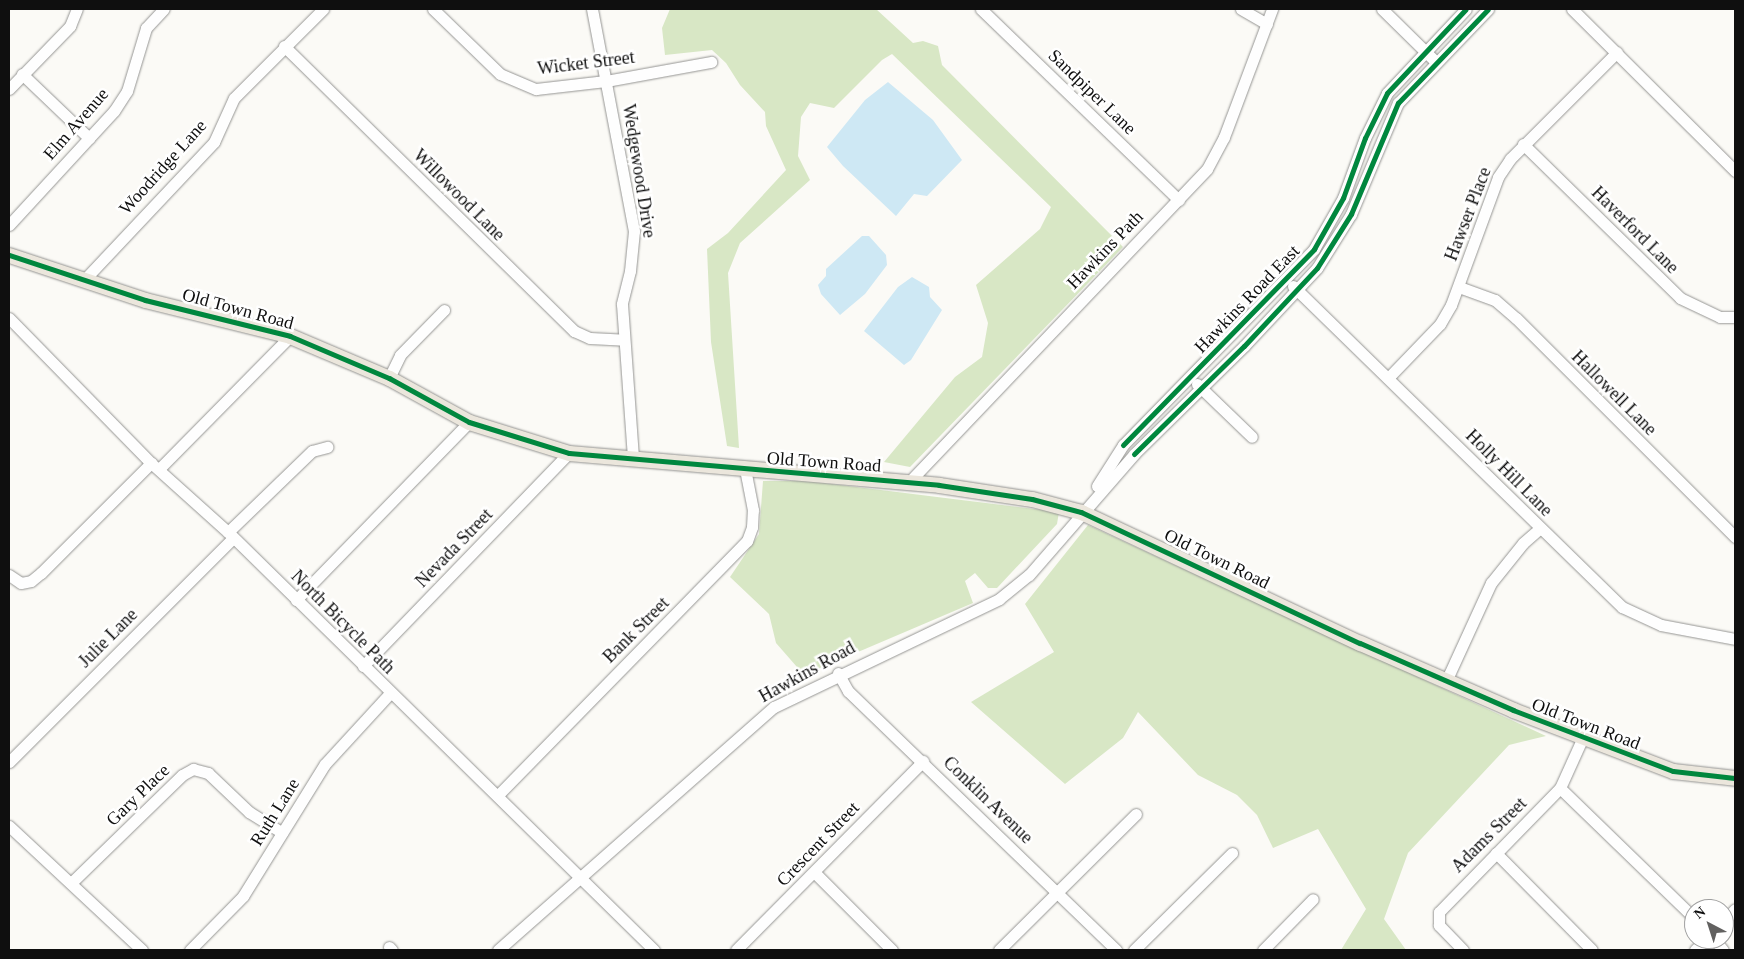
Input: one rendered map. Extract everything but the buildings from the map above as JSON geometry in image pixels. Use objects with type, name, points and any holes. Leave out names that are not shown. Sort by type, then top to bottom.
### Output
[{"type":"main road","name":"Old Town Road","points":[[9,254],[145,300],[290,336],[389,378],[469,422],[569,453],[909,482],[1032,499],[1081,512],[1360,643],[1582,737],[1673,771],[1719,779],[1735,778]]},
{"type":"street","points":[[9,89],[70,26],[77,9]]},
{"type":"street","name":"Elm Avenue","points":[[9,226],[114,111],[127,92],[142,37],[164,9]]},
{"type":"street","name":"Woodridge Lane","points":[[84,280],[214,142],[234,98],[323,9]]},
{"type":"street","name":"Wicket Street","points":[[433,9],[500,74],[524,87],[551,88],[606,81],[711,62]]},
{"type":"street","name":"Wedgewood Drive","points":[[592,9],[634,231],[630,271],[622,304],[633,422],[633,459]]},
{"type":"street","name":"Sandpiper Lane","points":[[981,9],[1179,200]]},
{"type":"street","points":[[1241,9],[1267,24]]},
{"type":"street","points":[[1382,9],[1436,62]]},
{"type":"street","name":"Hawkins Road East","points":[[1081,512],[1123,445],[1287,280],[1314,250],[1343,198],[1365,138],[1387,92],[1466,9]]},
{"type":"street","name":"Hawkins Road East","points":[[1081,512],[1134,454],[1202,389],[1298,290],[1343,230],[1398,103],[1488,9]]},
{"type":"street","points":[[1572,9],[1735,171]]},
{"type":"street","name":"Hawkins Path","points":[[909,482],[1207,169],[1224,137],[1267,24],[1269,10]]},
{"type":"street","name":"Willowood Lane","points":[[284,46],[574,331],[590,338],[624,340]]},
{"type":"street","name":"Hawser Place","points":[[1388,378],[1440,324],[1459,287],[1498,177],[1523,144],[1617,52]]},
{"type":"street","points":[[22,74],[89,138]]},
{"type":"street","name":"Haverford Lane","points":[[1523,144],[1680,298],[1720,317],[1735,317]]},
{"type":"street","name":"Holly Hill Lane","points":[[1287,280],[1622,607],[1660,624],[1735,639]]},
{"type":"street","name":"Hallowell Lane","points":[[1459,287],[1494,300],[1516,318],[1735,537]]},
{"type":"street","points":[[389,378],[400,355],[444,310]]},
{"type":"street","name":"North Bicycle Path","points":[[9,318],[155,466],[230,535],[390,693],[498,795],[578,877],[654,950]]},
{"type":"street","points":[[9,575],[21,583],[31,581],[41,573],[290,336]]},
{"type":"street","points":[[1190,378],[1252,437]]},
{"type":"street","points":[[296,600],[469,422]]},
{"type":"street","name":"Julie Lane","points":[[9,762],[312,451],[327,447]]},
{"type":"street","name":"Nevada Street","points":[[363,666],[569,453]]},
{"type":"street","name":"Bank Street","points":[[498,795],[747,541],[752,528],[753,510],[745,469]]},
{"type":"street","name":"Hawkins Road","points":[[498,950],[578,877],[637,830],[774,707],[838,673],[999,599],[1028,575],[1081,512]]},
{"type":"street","points":[[1447,679],[1491,583],[1523,543],[1540,528]]},
{"type":"street","name":"Conklin Avenue","points":[[838,673],[848,691],[923,761],[1116,950]]},
{"type":"street","name":"Ruth Lane","points":[[190,950],[243,896],[325,764],[390,693]]},
{"type":"street","name":"Adams Street","points":[[1463,950],[1439,924],[1439,912],[1560,788],[1582,737]]},
{"type":"street","name":"Crescent Street","points":[[736,950],[815,873],[923,761]]},
{"type":"street","name":"Gary Place","points":[[71,883],[182,775],[193,769],[208,774],[249,812],[282,833]]},
{"type":"street","points":[[1560,788],[1684,908]]},
{"type":"street","points":[[999,950],[1055,891],[1136,814]]},
{"type":"street","points":[[9,826],[142,950]]},
{"type":"street","points":[[1134,950],[1232,853]]},
{"type":"street","points":[[1496,853],[1592,950]]},
{"type":"street","points":[[815,873],[892,950]]},
{"type":"street","points":[[1264,950],[1313,899]]},
{"type":"green space","points":[[670,9],[876,9],[913,43],[923,41],[938,46],[942,65],[1123,247],[910,467],[884,462],[955,377],[982,357],[988,323],[976,285],[1040,229],[1051,207],[892,54],[882,60],[834,108],[810,103],[801,117],[798,156],[810,180],[740,243],[728,273],[739,448],[727,446],[711,342],[707,249],[728,233],[786,170],[766,126],[765,112],[740,85],[726,63],[712,50],[665,55],[662,28]]},
{"type":"green space","points":[[763,481],[808,481],[1059,512],[1057,524],[997,588],[988,588],[975,573],[965,581],[973,603],[804,675],[776,643],[769,614],[730,577],[759,534]]},
{"type":"green space","points":[[1088,525],[1546,736],[1509,745],[1408,853],[1384,919],[1406,950],[1341,950],[1366,909],[1318,829],[1273,848],[1257,815],[1237,795],[1198,775],[1138,712],[1123,738],[1065,784],[971,702],[1054,652],[1025,604]]},
{"type":"water","points":[[888,82],[933,120],[962,160],[927,196],[914,194],[896,216],[843,166],[827,147],[865,100]]},
{"type":"water","points":[[862,236],[869,236],[886,255],[887,265],[865,294],[840,315],[821,294],[818,285],[826,276],[826,269]]},
{"type":"water","points":[[912,277],[929,287],[930,297],[942,310],[911,360],[904,365],[864,331],[898,287]]},
{"type":"cycle path","points":[[1123,445],[1314,249],[1343,198],[1365,138],[1387,93],[1466,9]]},
{"type":"cycle path","points":[[1134,454],[1244,346],[1317,268],[1351,214],[1398,103],[1488,9]]},
{"type":"cycle path","points":[[9,255],[145,300],[290,336],[389,378],[469,422],[569,453],[939,485],[1032,499],[1081,512],[1360,643],[1513,710],[1673,771],[1735,778]]}]
